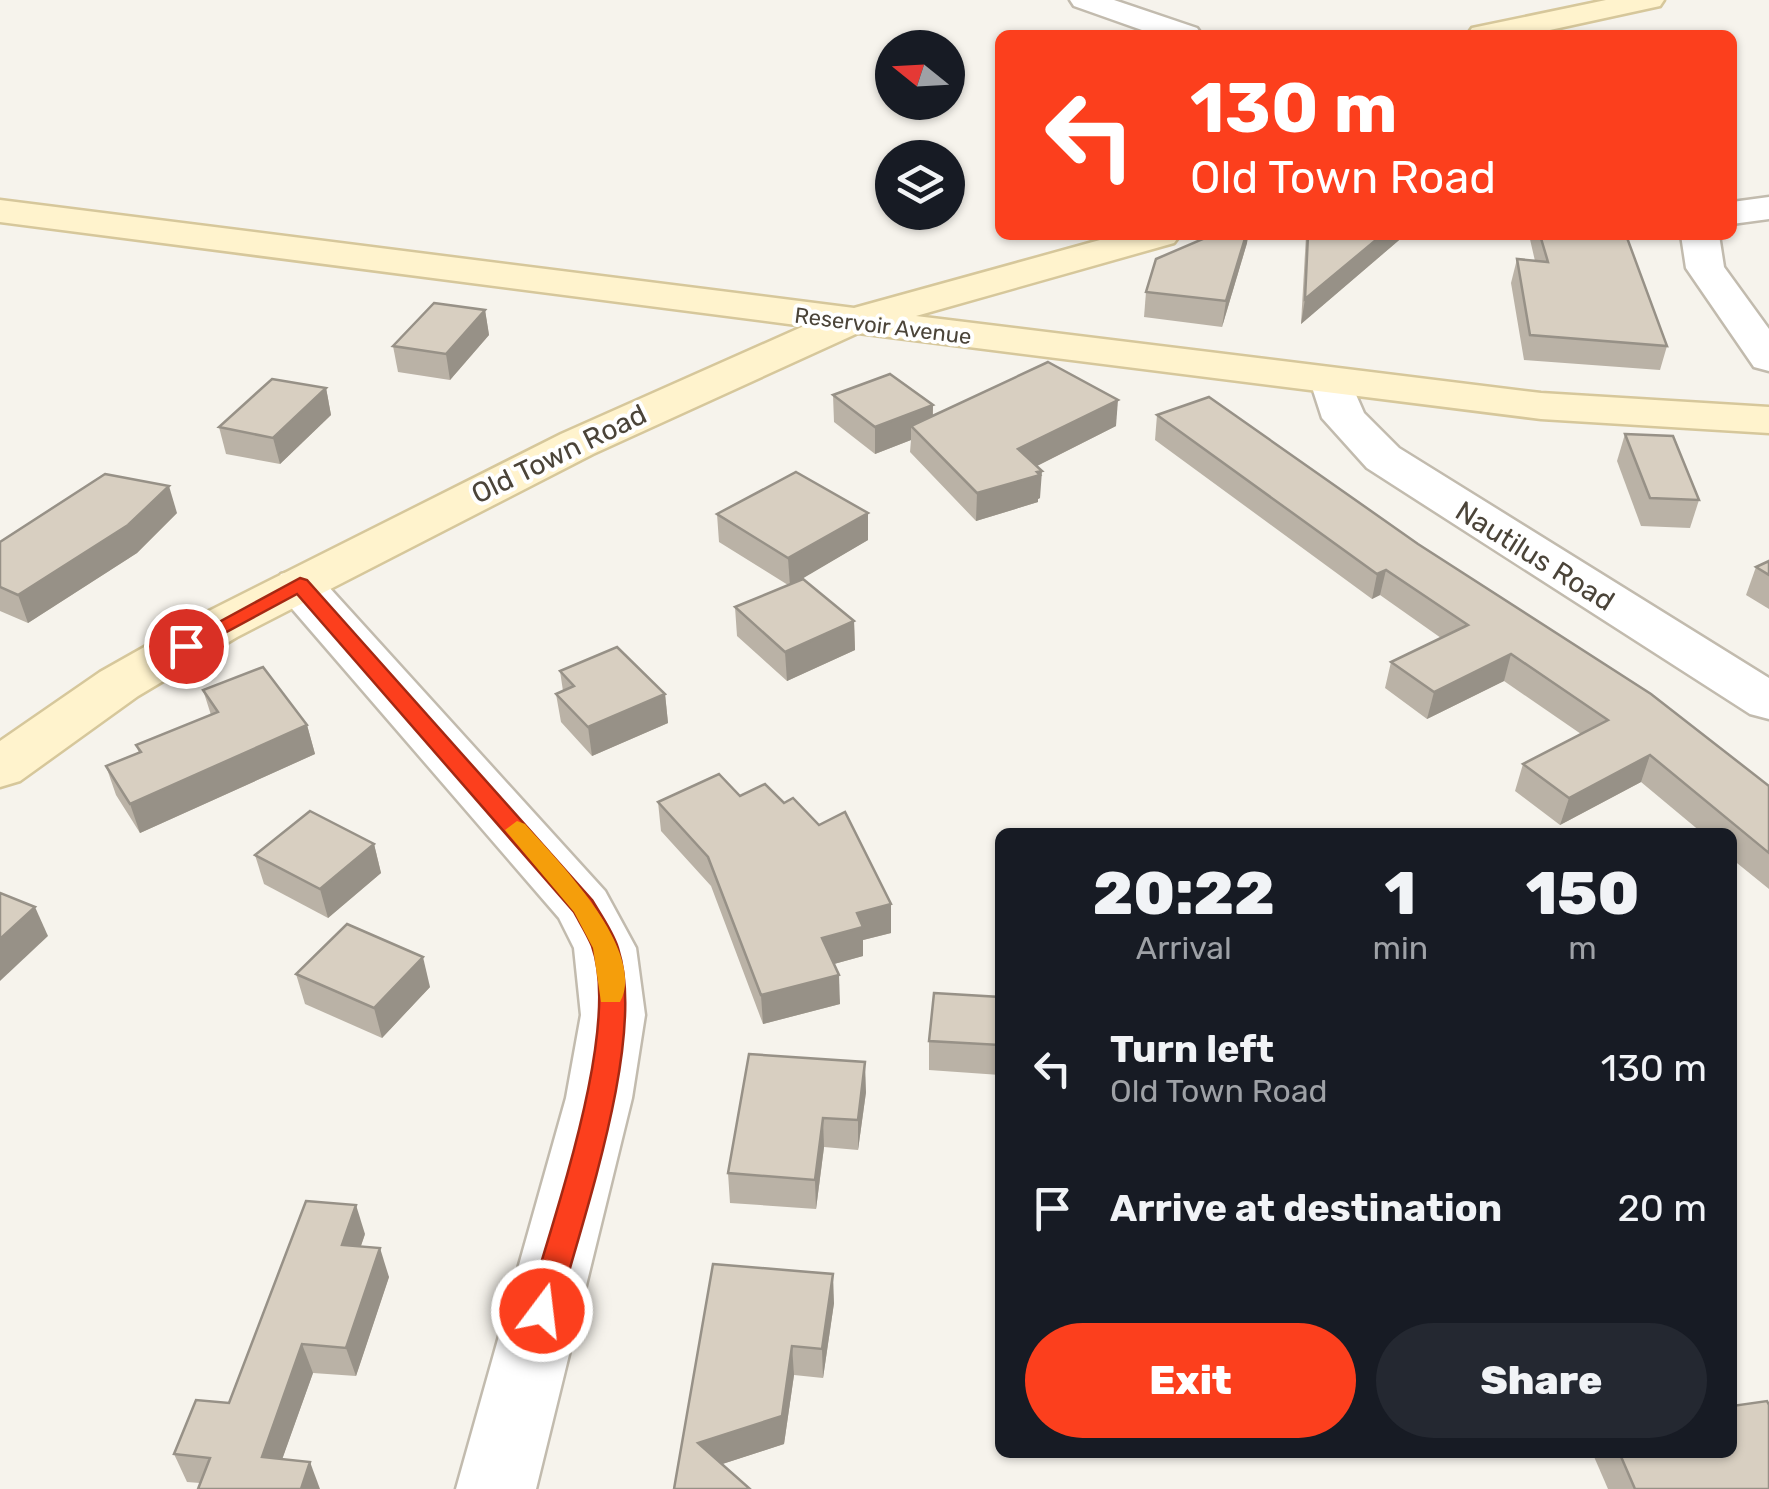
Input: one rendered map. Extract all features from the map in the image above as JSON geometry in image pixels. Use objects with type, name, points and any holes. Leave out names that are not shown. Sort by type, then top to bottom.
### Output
[{"type":"main road","points":[[1507,30],[1649,0]]},
{"type":"main road","name":"Reservoir Avenue","points":[[0,211],[1331,382],[1541,406],[1769,420]]},
{"type":"main road","name":"Old Town Road","points":[[0,768],[119,684],[300,584],[577,444],[848,322],[1143,240]]},
{"type":"street","points":[[1086,0],[1172,30]]},
{"type":"street","points":[[1737,212],[1769,208]]},
{"type":"street","points":[[1701,240],[1705,268],[1769,358]]},
{"type":"street","name":"Nautilus Road","points":[[1331,382],[1344,418],[1382,458],[1769,702]]},
{"type":"street","points":[[300,584],[584,906],[606,948],[613,1015],[599,1098],[496,1489]]},
{"type":"building","points":[[1200,240],[1244,240],[1226,301],[1146,292],[1156,259]]},
{"type":"building","points":[[1308,240],[1376,240],[1305,299]]},
{"type":"building","points":[[1541,240],[1628,240],[1667,346],[1530,335],[1517,259],[1548,262]]},
{"type":"building","points":[[434,303],[485,310],[446,354],[393,346]]},
{"type":"building","points":[[1048,362],[1118,400],[1018,449],[1042,471],[1037,472],[1040,475],[977,493],[911,426]]},
{"type":"building","points":[[890,374],[933,405],[875,427],[833,395]]},
{"type":"building","points":[[272,379],[326,388],[273,438],[219,427]]},
{"type":"building","points":[[1209,397],[1418,544],[1651,694],[1769,786],[1769,853],[1650,755],[1569,798],[1523,764],[1608,720],[1511,654],[1434,692],[1391,662],[1468,625],[1386,570],[1377,574],[1157,415]]},
{"type":"building","points":[[1625,434],[1673,436],[1699,500],[1650,498]]},
{"type":"building","points":[[796,472],[868,513],[788,558],[717,514]]},
{"type":"building","points":[[105,474],[169,486],[128,525],[18,595],[0,587],[0,542]]},
{"type":"building","points":[[1769,561],[1769,575],[1756,567]]},
{"type":"building","points":[[803,579],[854,621],[785,652],[735,607]]},
{"type":"building","points":[[617,647],[665,694],[588,727],[556,694],[574,686],[560,671]]},
{"type":"building","points":[[263,667],[307,725],[130,804],[106,766],[141,752],[136,745],[218,712],[203,690]]},
{"type":"building","points":[[719,774],[740,796],[765,784],[784,803],[793,798],[819,825],[845,812],[891,904],[857,913],[863,927],[822,938],[839,975],[761,995],[708,857],[658,802]]},
{"type":"building","points":[[310,811],[374,844],[320,889],[255,855]]},
{"type":"building","points":[[0,893],[35,907],[0,939]]},
{"type":"building","points":[[347,924],[423,957],[374,1008],[296,974]]},
{"type":"building","points":[[934,993],[995,997],[995,1045],[929,1041]]},
{"type":"building","points":[[749,1054],[865,1062],[858,1120],[823,1118],[815,1180],[728,1173]]},
{"type":"building","points":[[306,1201],[356,1205],[342,1245],[380,1248],[346,1348],[302,1344],[262,1457],[310,1462],[301,1489],[198,1489],[210,1458],[174,1454],[196,1400],[229,1403]]},
{"type":"building","points":[[713,1264],[833,1274],[822,1349],[792,1346],[782,1416],[698,1443],[750,1489],[674,1489]]},
{"type":"building","points":[[1767,1401],[1769,1405],[1769,1489],[1635,1489],[1622,1458],[1737,1458],[1737,1405]]},
{"type":"slow traffic","points":[[517,830],[584,906],[606,948],[611,995]]},
{"type":"route","points":[[186,646],[300,584],[584,906],[606,948],[613,1015],[599,1098],[542,1311]]}]
